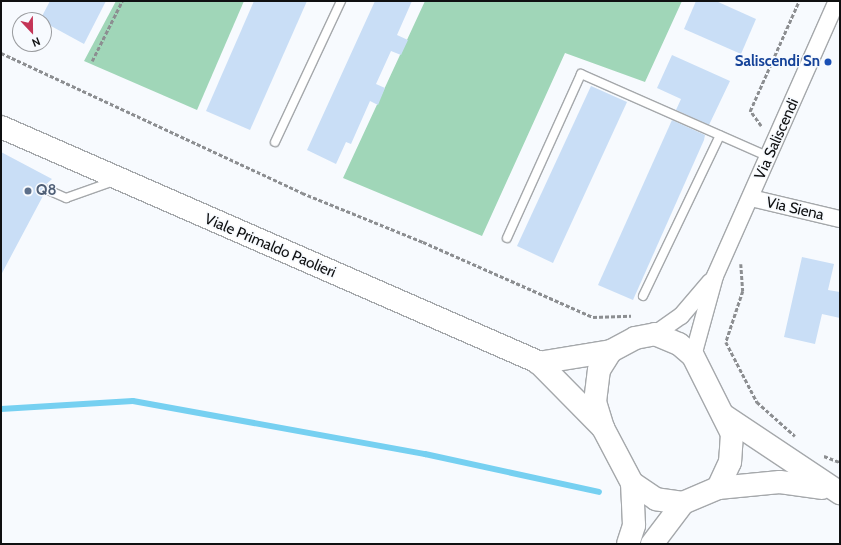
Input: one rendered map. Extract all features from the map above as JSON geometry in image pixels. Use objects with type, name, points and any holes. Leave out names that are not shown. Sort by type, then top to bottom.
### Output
[{"type":"main road","name":"Viale Primaldo Paolieri","points":[[1,127],[117,180],[538,363],[603,428]]},
{"type":"main road","name":"Viale Primaldo Paolieri","points":[[538,363],[611,352],[630,340],[655,334]]},
{"type":"main road","points":[[655,334],[679,344],[693,356],[732,434],[732,449],[728,470],[718,488]]},
{"type":"main road","name":"Viale Primaldo Paolieri","points":[[611,352],[599,370],[594,392],[603,428],[632,483],[656,499],[683,503]]},
{"type":"main road","points":[[723,415],[836,492]]},
{"type":"main road","points":[[652,544],[683,503],[718,488],[780,482],[836,492]]},
{"type":"main road","points":[[628,544],[634,525],[632,483]]},
{"type":"street","name":"Via Saliscendi","points":[[693,356],[715,276],[751,198],[837,1]]},
{"type":"street","name":"Via Siena","points":[[751,198],[840,219]]},
{"type":"street","name":"Via Saliscendi","points":[[655,334],[680,316],[715,276]]},
{"type":"lane","points":[[275,142],[341,1]]},
{"type":"lane","points":[[507,238],[581,74],[769,157]]},
{"type":"lane","points":[[643,296],[720,135]]},
{"type":"lane","points":[[48,190],[66,198],[117,180]]},
{"type":"path","points":[[92,61],[122,1]]},
{"type":"path","points":[[752,149],[762,127],[750,111],[799,1]]},
{"type":"path","points":[[1,53],[302,193],[424,242],[593,317],[635,316]]},
{"type":"path","points":[[741,264],[743,291],[726,342],[757,402],[798,439]]},
{"type":"path","points":[[816,452],[840,462]]},
{"type":"green space","points":[[116,1],[244,1],[197,110],[84,61]]},
{"type":"green space","points":[[425,1],[682,1],[645,82],[565,53],[482,236],[343,178]]},
{"type":"building","points":[[50,1],[106,1],[84,44],[52,27],[52,12],[44,12]]},
{"type":"building","points":[[254,1],[307,1],[250,130],[206,111]]},
{"type":"building","points":[[375,1],[412,1],[397,35],[408,40],[401,55],[391,51],[376,84],[385,88],[378,105],[370,101],[351,144],[346,142],[336,164],[307,150]]},
{"type":"building","points":[[696,1],[716,1],[756,19],[741,54],[684,29]]},
{"type":"building","points":[[672,55],[730,81],[709,125],[676,110],[681,99],[657,88]]},
{"type":"building","points":[[591,86],[627,102],[553,263],[517,246]]},
{"type":"building","points":[[672,120],[705,135],[704,140],[633,300],[598,285]]},
{"type":"building","points":[[1,152],[52,179],[43,187],[44,194],[1,275]]},
{"type":"building","points":[[802,257],[834,264],[828,290],[840,292],[840,318],[822,314],[815,344],[784,337]]},
{"type":"waterway","points":[[1,409],[133,401],[425,454],[599,492]]},
{"type":"place","name":"Saliscendi Sn","points":[[828,62]]},
{"type":"place","name":"Q8","points":[[28,191]]}]
